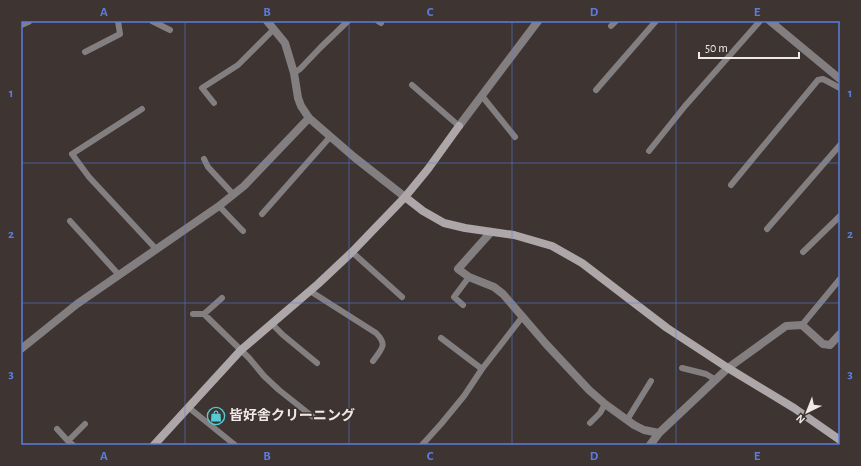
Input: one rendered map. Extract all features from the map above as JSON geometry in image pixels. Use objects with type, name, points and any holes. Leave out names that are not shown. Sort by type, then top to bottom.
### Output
[{"type":"street","points":[[21,24],[28,21]]},
{"type":"street","points":[[267,21],[285,43],[294,73],[298,98],[301,106],[309,118],[330,137],[423,211],[444,223],[465,228],[514,235],[552,246],[582,263],[667,328],[728,368],[794,408],[840,440]]},
{"type":"street","points":[[154,445],[242,350],[352,252],[404,197],[428,169],[538,21]]},
{"type":"street","points":[[770,21],[840,79]]},
{"type":"street","points":[[21,349],[77,304],[219,206],[244,186],[309,118]]},
{"type":"street","points":[[491,232],[458,269],[470,277],[494,287],[503,294],[546,344],[589,390],[605,404],[644,430],[659,433]]},
{"type":"street","points":[[650,445],[659,433],[728,368],[786,326],[802,325],[823,344],[830,345],[840,334]]},
{"type":"lane","points":[[84,52],[120,34],[118,21]]},
{"type":"lane","points":[[152,21],[170,30]]},
{"type":"lane","points":[[294,73],[300,69],[348,21]]},
{"type":"lane","points":[[596,90],[656,21]]},
{"type":"lane","points":[[649,151],[685,106],[760,21]]},
{"type":"lane","points":[[214,103],[202,88],[238,65],[274,29]]},
{"type":"lane","points":[[731,185],[818,80],[823,79],[840,88]]},
{"type":"lane","points":[[412,85],[459,126]]},
{"type":"lane","points":[[482,96],[514,137]]},
{"type":"lane","points":[[142,109],[72,154],[89,177],[156,249]]},
{"type":"lane","points":[[262,214],[330,137]]},
{"type":"lane","points":[[767,229],[840,145]]},
{"type":"lane","points":[[204,159],[208,167],[233,194]]},
{"type":"lane","points":[[219,206],[243,231]]},
{"type":"lane","points":[[803,252],[840,216]]},
{"type":"lane","points":[[70,221],[119,274]]},
{"type":"lane","points":[[352,252],[402,297]]},
{"type":"lane","points":[[464,305],[454,297],[470,277]]},
{"type":"lane","points":[[802,325],[840,279]]},
{"type":"lane","points":[[310,291],[376,333],[381,338],[383,344],[382,348],[373,361]]},
{"type":"lane","points":[[193,314],[204,314],[222,298]]},
{"type":"lane","points":[[204,314],[242,350],[269,381],[313,417]]},
{"type":"lane","points":[[422,445],[464,396],[482,369],[523,316]]},
{"type":"lane","points":[[272,324],[317,363]]},
{"type":"lane","points":[[441,338],[482,369]]},
{"type":"lane","points":[[682,368],[706,374],[716,380]]},
{"type":"lane","points":[[627,420],[651,381]]},
{"type":"lane","points":[[590,423],[600,413],[605,404]]},
{"type":"lane","points":[[188,407],[235,445]]},
{"type":"lane","points":[[57,429],[70,443],[85,424]]},
{"type":"place","name":"皆好舎クリーニング","points":[[216,416]]}]
